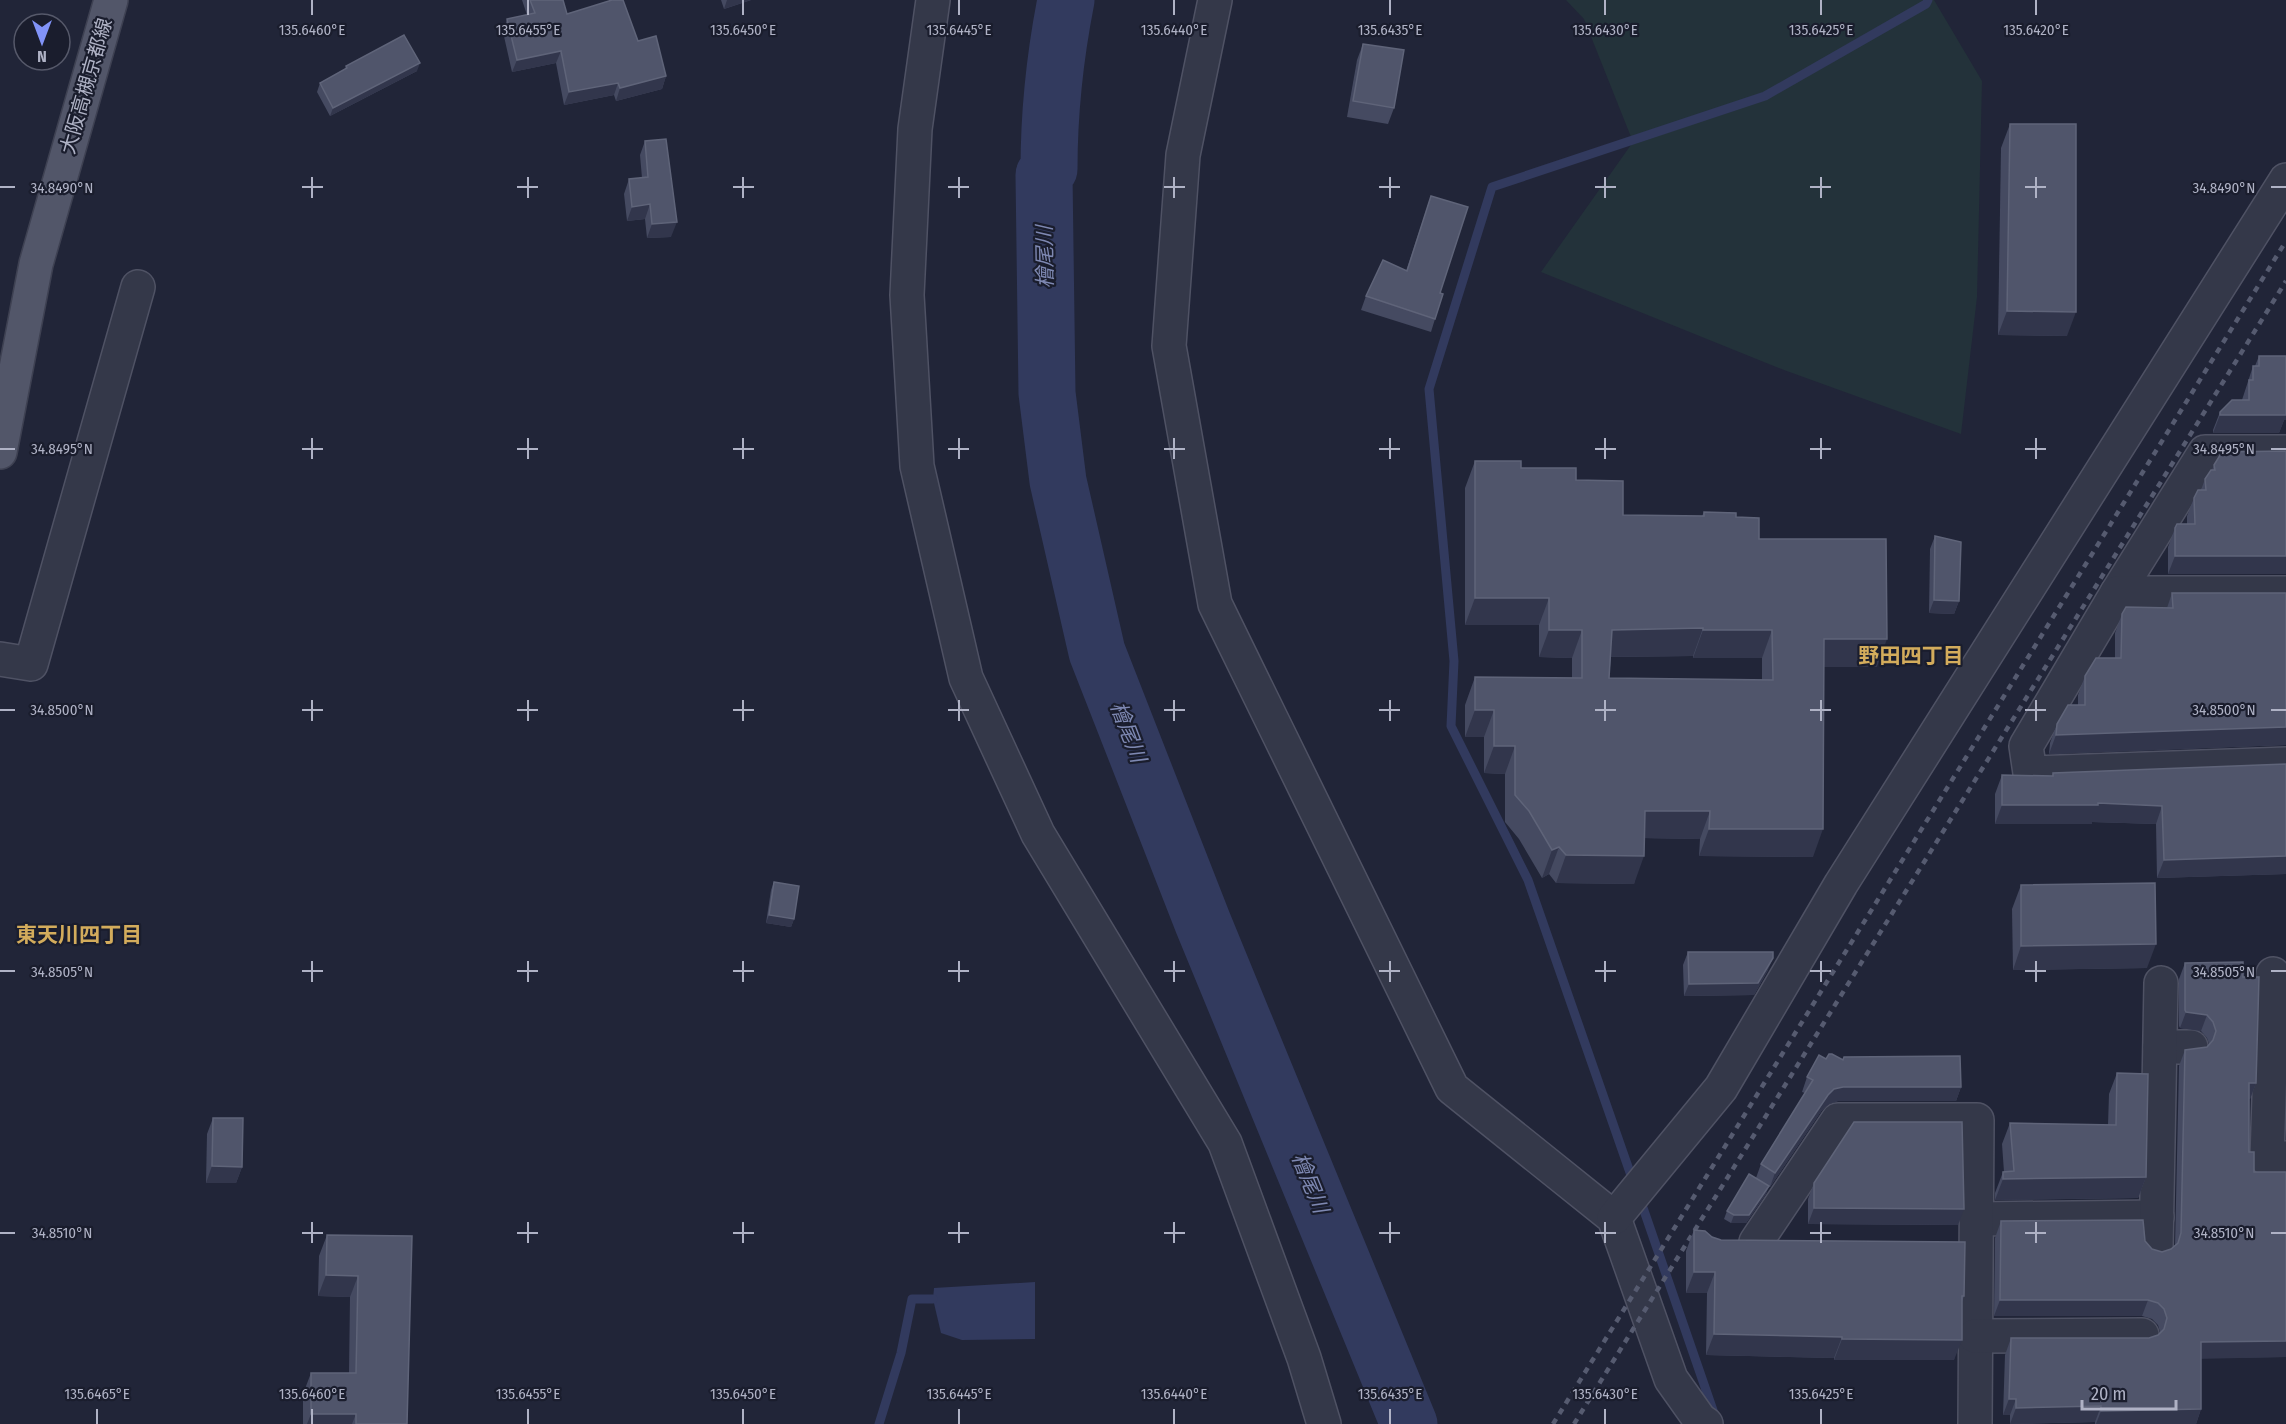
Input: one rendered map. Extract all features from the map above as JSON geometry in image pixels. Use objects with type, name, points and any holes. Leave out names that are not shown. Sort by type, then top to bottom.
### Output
[{"type":"main road","name":"大阪高槻京都線","points":[[0,452],[36,264],[111,0]]},
{"type":"main road","name":"大阪高槻京都線","points":[[0,421],[12,382]]},
{"type":"street","points":[[933,0],[915,129],[907,295],[917,466],[966,678],[1038,834],[1225,1143],[1304,1358],[1323,1424]]},
{"type":"street","points":[[1215,0],[1183,156],[1168,346],[1215,604],[1452,1088],[1614,1218],[1671,1378],[1676,1424]]},
{"type":"street","points":[[1614,1218],[1721,1088],[1847,874],[2286,180]]},
{"type":"street","points":[[0,659],[31,664],[138,287]]},
{"type":"street","points":[[2286,452],[2205,452],[2117,593],[2026,746],[2030,773],[2286,764]]},
{"type":"street","points":[[2117,593],[2286,593]]},
{"type":"street","points":[[2273,974],[2279,1022],[2267,1159],[2286,1158]]},
{"type":"street","points":[[2156,1249],[2157,1216],[2175,1047],[2161,983]]},
{"type":"street","points":[[1791,1242],[1741,1242],[1838,1120],[1977,1120],[1975,1424]]},
{"type":"street","points":[[1941,1244],[1976,1231],[2157,1216]]},
{"type":"street","points":[[1975,1336],[2142,1335]]},
{"type":"street","points":[[1671,1378],[1700,1420],[1706,1424]]},
{"type":"shaded area","points":[[1566,0],[1934,0],[1982,81],[1977,297],[1961,434],[1784,370],[1541,272],[1633,142],[1584,19]]},
{"type":"water","points":[[1035,1282],[1035,1339],[962,1340],[941,1333],[933,1299],[934,1288]]},
{"type":"building","points":[[530,0],[563,0],[567,14],[612,0],[623,0],[638,41],[656,36],[666,76],[620,88],[618,83],[569,92],[561,51],[517,60],[507,19],[535,13]]},
{"type":"building","points":[[404,35],[420,63],[333,108],[320,83],[347,68],[346,66]]},
{"type":"building","points":[[1363,44],[1404,50],[1394,108],[1353,101]]},
{"type":"building","points":[[2010,124],[2076,124],[2076,312],[2007,311]]},
{"type":"building","points":[[666,139],[677,222],[652,224],[650,204],[632,207],[629,179],[648,177],[645,141]]},
{"type":"building","points":[[1431,196],[1468,207],[1440,293],[1443,294],[1435,319],[1366,296],[1383,260],[1407,271]]},
{"type":"building","points":[[2259,356],[2286,356],[2286,415],[2220,415],[2220,412],[2232,400],[2249,400],[2249,380],[2253,380],[2253,366],[2259,366]]},
{"type":"building","points":[[2286,451],[2286,556],[2175,556],[2175,528],[2177,524],[2195,524],[2194,498],[2198,490],[2206,490],[2205,479],[2211,470],[2215,470],[2214,465],[2222,452]]},
{"type":"building","points":[[1475,461],[1521,461],[1521,468],[1576,468],[1576,480],[1623,481],[1623,515],[1704,516],[1704,512],[1736,513],[1736,517],[1759,518],[1759,539],[1886,539],[1887,639],[1824,639],[1823,829],[1709,829],[1710,811],[1645,811],[1644,856],[1566,855],[1559,847],[1552,850],[1529,811],[1515,795],[1515,746],[1494,746],[1494,710],[1475,710],[1475,677],[1582,678],[1582,630],[1549,630],[1549,598],[1475,598]],"holes":[[[1703,628],[1703,630],[1772,630],[1773,680],[1609,678],[1612,630]]]},
{"type":"building","points":[[1935,536],[1961,542],[1959,601],[1934,600]]},
{"type":"building","points":[[2172,593],[2286,593],[2286,727],[2056,735],[2057,724],[2068,705],[2085,705],[2085,676],[2096,658],[2121,658],[2122,614],[2126,607],[2173,608]]},
{"type":"building","points":[[2286,764],[2286,856],[2164,860],[2162,806],[2098,803],[2098,805],[2002,805],[2002,775],[2053,776],[2053,773]]},
{"type":"building","points":[[774,882],[799,886],[794,919],[769,915]]},
{"type":"building","points":[[2155,883],[2156,944],[2021,946],[2021,885]]},
{"type":"building","points":[[1688,952],[1773,952],[1773,958],[1758,983],[1689,984]]},
{"type":"building","points":[[2243,962],[2243,977],[2259,977],[2256,1083],[2249,1083],[2249,1152],[2254,1152],[2254,1172],[2286,1172],[2286,1341],[2201,1342],[2201,1409],[2101,1411],[2101,1406],[2016,1408],[2016,1399],[2009,1399],[2011,1338],[2149,1338],[2158,1335],[2164,1329],[2167,1318],[2164,1309],[2158,1303],[2148,1300],[2000,1300],[2001,1221],[2143,1220],[2145,1241],[2152,1249],[2162,1252],[2178,1243],[2181,1233],[2185,1050],[2207,1047],[2216,1031],[2207,1015],[2185,1010],[2185,963]]},
{"type":"building","points":[[1829,1054],[1843,1060],[1844,1057],[1960,1056],[1961,1087],[1843,1087],[1834,1089],[1775,1173],[1761,1164],[1813,1080],[1807,1077],[1819,1055],[1826,1059]]},
{"type":"building","points":[[2117,1073],[2148,1074],[2146,1177],[2003,1179],[2003,1172],[2014,1171],[2010,1123],[2116,1125]]},
{"type":"building","points":[[213,1118],[243,1118],[242,1167],[212,1166]]},
{"type":"building","points":[[1854,1122],[1962,1122],[1964,1209],[1814,1208],[1814,1183]]},
{"type":"building","points":[[1749,1174],[1769,1186],[1749,1215],[1734,1215],[1727,1211]]},
{"type":"building","points":[[1694,1230],[1705,1231],[1721,1240],[1965,1242],[1962,1340],[1842,1339],[1842,1337],[1714,1334],[1715,1272],[1694,1272]]},
{"type":"building","points":[[327,1235],[412,1236],[407,1424],[356,1424],[356,1414],[311,1414],[311,1373],[356,1373],[358,1276],[326,1275]]},
{"type":"waterway","name":"檜尾川","points":[[1066,0],[1053,84],[1049,169],[1044,175],[1047,393],[1058,481],[1097,652],[1203,923],[1409,1424]]},
{"type":"waterway","points":[[1634,1184],[1528,880],[1451,726],[1454,661],[1429,389],[1492,187],[1765,96],[1926,4],[1928,0]]},
{"type":"waterway","points":[[1640,1199],[1716,1419]]},
{"type":"waterway","points":[[879,1424],[901,1353],[912,1299],[933,1299]]},
{"type":"railway","points":[[1553,1424],[2286,241]]},
{"type":"railway","points":[[1574,1424],[2286,281]]},
{"type":"district","name":"野田四丁目","points":[[1911,656]]},
{"type":"district","name":"東天川四丁目","points":[[79,935]]}]
